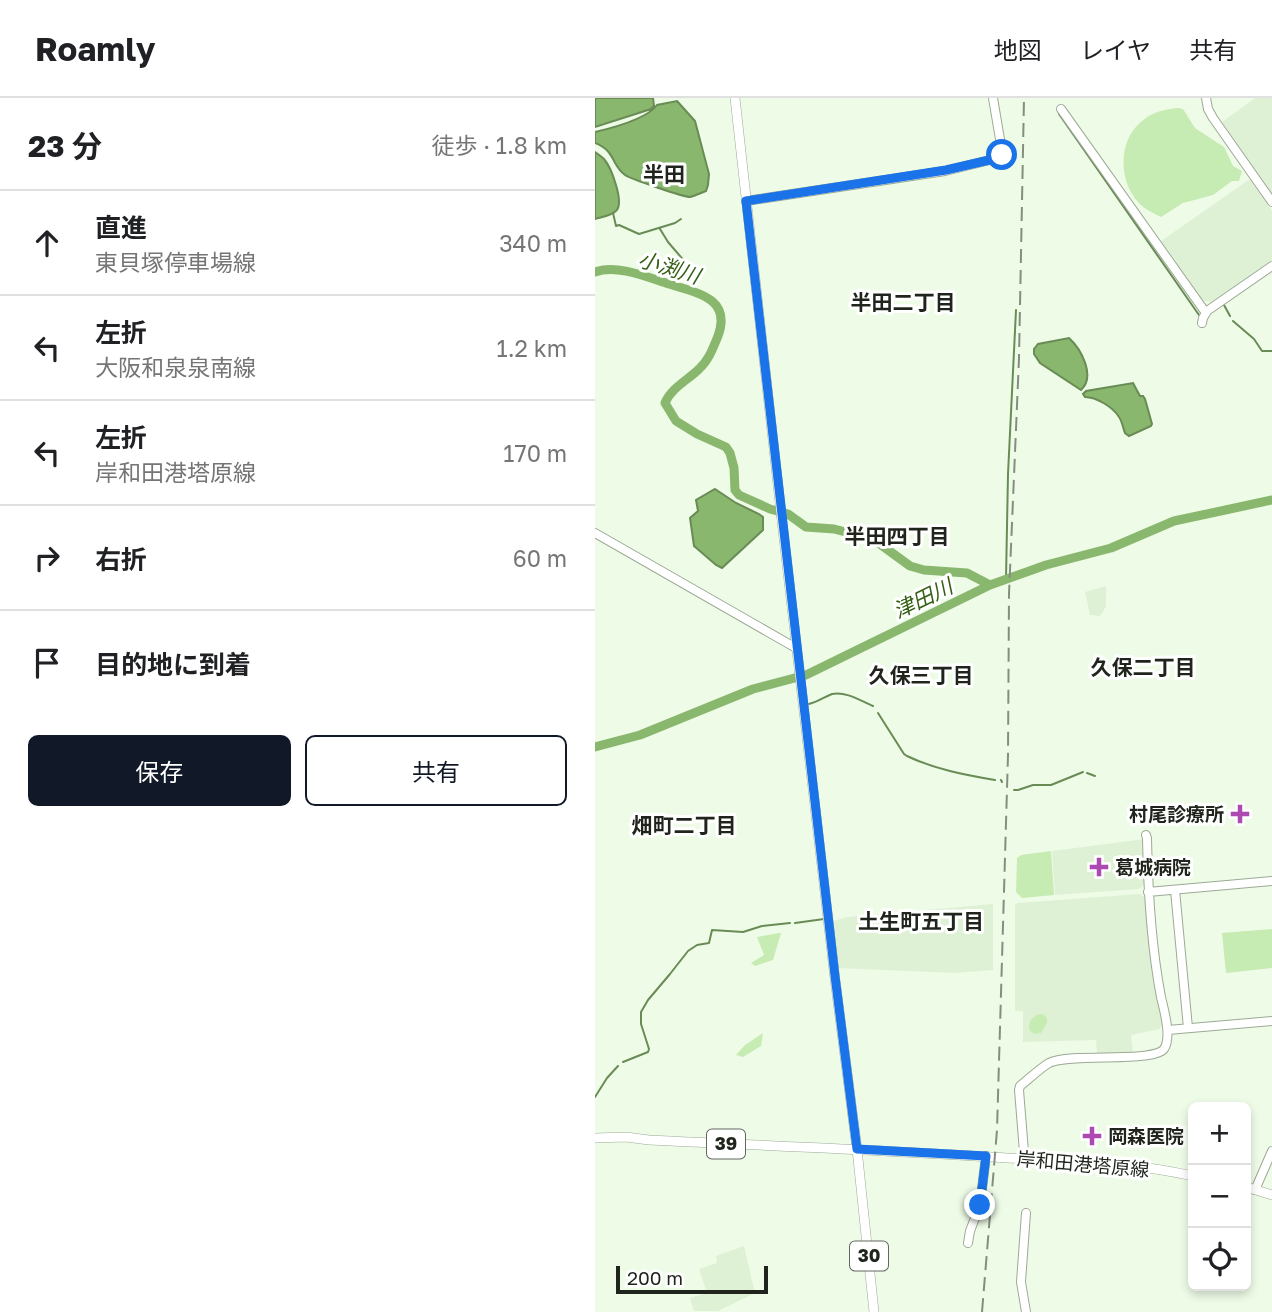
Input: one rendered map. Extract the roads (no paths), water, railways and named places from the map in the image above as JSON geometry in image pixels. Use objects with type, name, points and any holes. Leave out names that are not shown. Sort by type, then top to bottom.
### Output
[{"type":"main road","name":"30","points":[[735,98],[874,1312]]},
{"type":"main road","name":"岸和田港塔原線","points":[[595,1138],[626,1137],[986,1156],[1145,1167],[1188,1175]]},
{"type":"main road","points":[[1251,1188],[1272,1195]]},
{"type":"street","points":[[746,201],[946,170],[998,158],[1002,153],[993,98]]},
{"type":"street","points":[[1206,98],[1213,118],[1272,202]]},
{"type":"street","points":[[1061,109],[1206,313]]},
{"type":"street","points":[[1202,323],[1206,313],[1272,265]]},
{"type":"street","points":[[595,533],[796,648]]},
{"type":"street","points":[[1024,1152],[1019,1090],[1020,1086],[1042,1069],[1057,1060],[1129,1057],[1160,1052],[1165,1046],[1168,1030],[1158,978],[1148,892],[1146,835]]},
{"type":"street","points":[[1148,892],[1272,881]]},
{"type":"street","points":[[1175,890],[1188,1028]]},
{"type":"street","points":[[1168,1030],[1272,1021]]},
{"type":"street","points":[[1251,1186],[1272,1151]]},
{"type":"street","points":[[968,1243],[980,1205],[986,1156]]},
{"type":"street","points":[[1026,1213],[1021,1282],[1026,1312]]},
{"type":"waterway","points":[[1059,114],[1199,315]]},
{"type":"waterway","points":[[613,213],[616,226],[639,234],[681,219]]},
{"type":"waterway","points":[[660,229],[698,277]]},
{"type":"waterway","name":"小渕川","points":[[595,272],[622,270],[642,275],[701,294],[716,305],[721,323],[710,354],[695,373],[675,389],[665,403],[676,421],[726,447],[734,468],[735,490],[739,495],[788,514],[806,527],[834,529],[873,539],[910,566],[924,570],[967,573],[990,585]]},
{"type":"waterway","points":[[1224,305],[1230,316]]},
{"type":"waterway","points":[[1006,579],[1016,310]]},
{"type":"waterway","points":[[1233,321],[1254,339],[1262,351],[1272,351]]},
{"type":"waterway","name":"津田川","points":[[595,747],[640,735],[753,689],[806,675],[990,585],[1046,565],[1111,548],[1174,521],[1272,500]]},
{"type":"waterway","points":[[809,704],[837,693],[873,706]]},
{"type":"waterway","points":[[878,713],[907,756],[939,768],[995,780]]},
{"type":"waterway","points":[[1014,790],[1033,785],[1051,785],[1083,772]]},
{"type":"waterway","points":[[1087,773],[1095,776]]},
{"type":"waterway","points":[[795,923],[824,919]]},
{"type":"waterway","points":[[623,1062],[648,1052],[641,1012],[688,951],[697,945],[709,943],[712,930],[743,932],[762,926],[790,923]]},
{"type":"waterway","points":[[595,1097],[618,1066]]},
{"type":"railway","points":[[982,1312],[997,1130],[1024,98]]},
{"type":"place","name":"村尾診療所","points":[[1240,814]]},
{"type":"place","name":"葛城病院","points":[[1099,867]]},
{"type":"place","name":"岡森医院","points":[[1092,1136]]},
{"type":"district","name":"半田","points":[[664,175]]},
{"type":"district","name":"半田二丁目","points":[[903,303]]},
{"type":"district","name":"半田四丁目","points":[[897,537]]},
{"type":"district","name":"久保二丁目","points":[[1143,668]]},
{"type":"district","name":"久保三丁目","points":[[921,676]]},
{"type":"district","name":"畑町二丁目","points":[[684,826]]},
{"type":"district","name":"土生町五丁目","points":[[921,922]]}]
